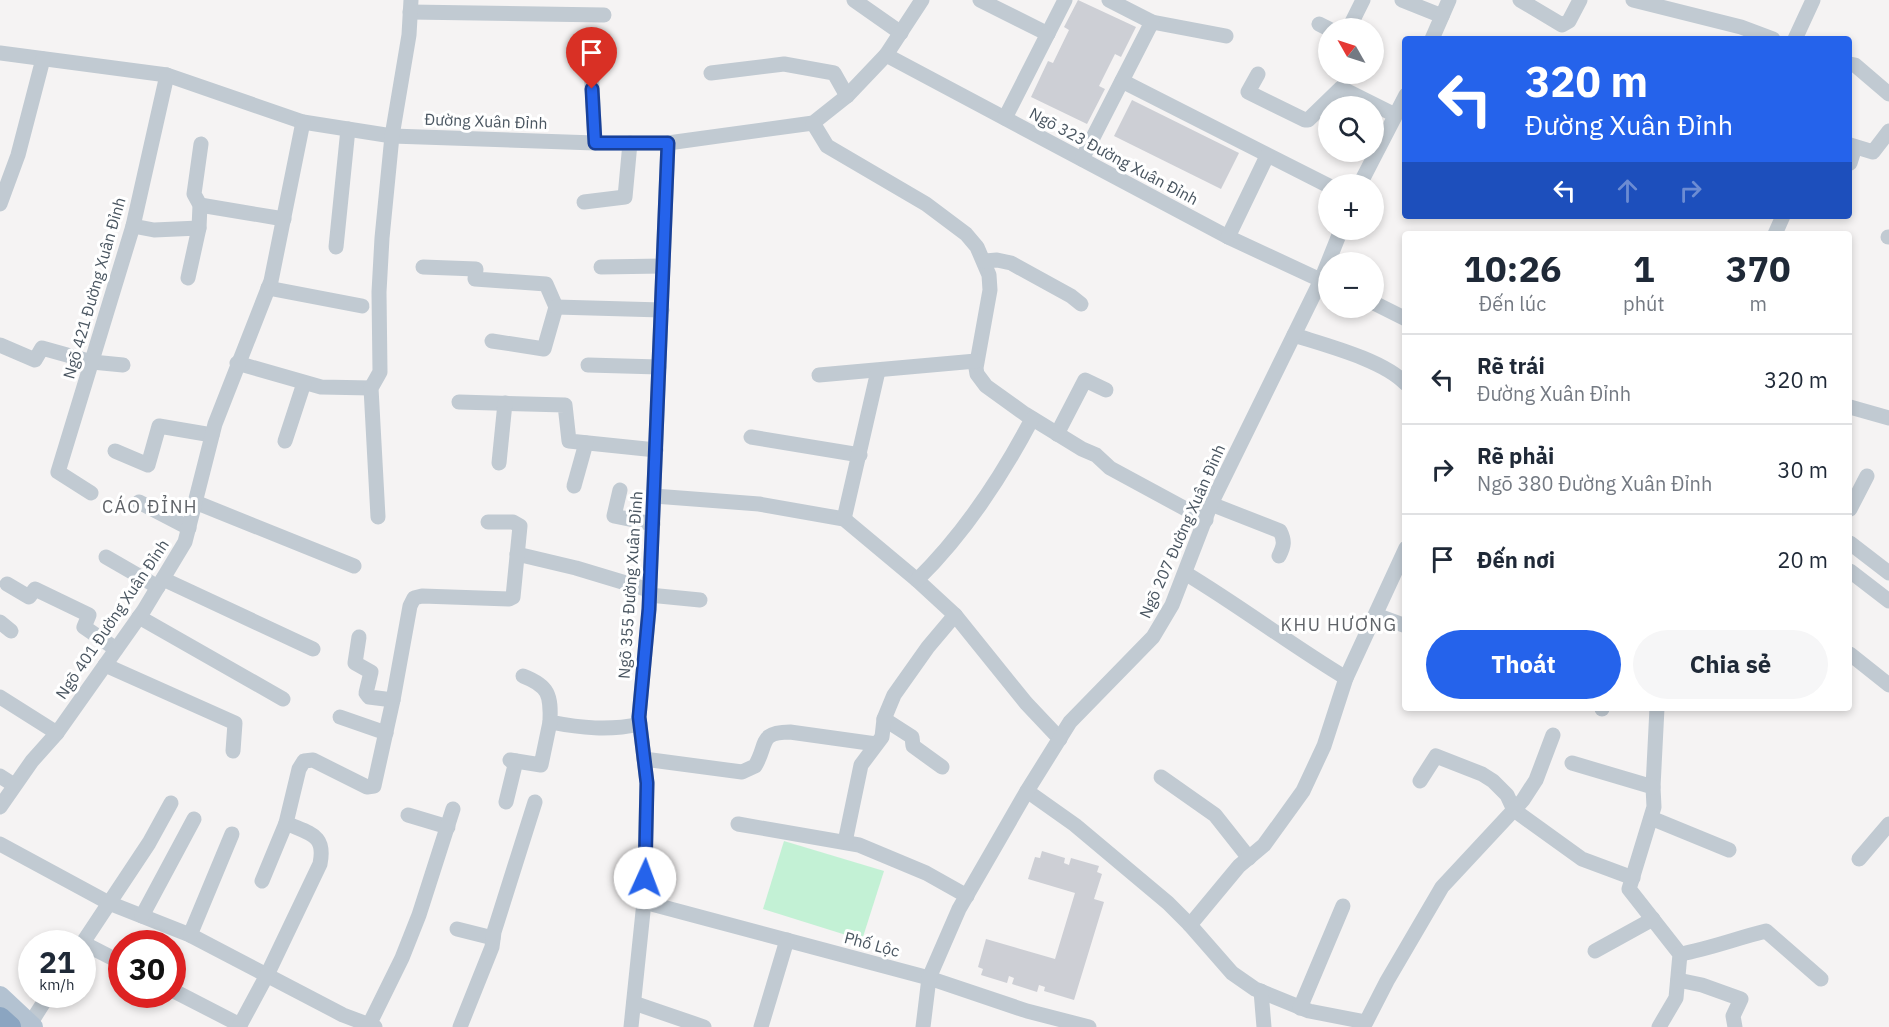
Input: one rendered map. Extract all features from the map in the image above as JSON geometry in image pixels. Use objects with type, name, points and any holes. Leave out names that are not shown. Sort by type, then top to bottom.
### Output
[{"type":"highway","points":[[0,1018],[22,1026]]},
{"type":"main road","points":[[0,996],[22,1026]]},
{"type":"main road","points":[[0,1012],[22,1026]]},
{"type":"street","points":[[854,0],[901,33]]},
{"type":"street","points":[[922,0],[886,55],[847,96],[813,123],[827,146],[926,204],[966,234],[977,247],[985,261],[990,290],[976,362],[977,374],[981,380],[1002,399],[1057,434],[1096,455],[1104,464],[1206,520]]},
{"type":"street","points":[[980,0],[1048,34]]},
{"type":"street","points":[[1005,118],[1065,0]]},
{"type":"street","points":[[1109,0],[1152,22],[1227,36]]},
{"type":"street","points":[[1354,18],[1363,0]]},
{"type":"street","points":[[1402,0],[1442,16]]},
{"type":"street","points":[[1433,36],[1449,0]]},
{"type":"street","points":[[1520,0],[1562,25],[1569,21],[1580,0]]},
{"type":"street","points":[[1633,0],[1741,27],[1765,36]]},
{"type":"street","points":[[1796,36],[1813,0]]},
{"type":"street","points":[[378,517],[371,388],[380,372],[379,292],[382,238],[392,136],[409,35],[411,6],[604,15]]},
{"type":"street","points":[[1082,159],[1152,22]]},
{"type":"street","name":"Đường Xuân Đỉnh","points":[[0,54],[167,75],[303,122],[392,136],[595,143],[668,143],[813,123]]},
{"type":"street","name":"Ngõ 323 Đường Xuân Đỉnh","points":[[886,55],[1228,237],[1318,279]]},
{"type":"street","points":[[0,204],[18,155],[43,59]]},
{"type":"street","points":[[711,73],[784,64],[809,67],[834,73],[847,96]]},
{"type":"street","points":[[1852,64],[1889,94]]},
{"type":"street","points":[[591,66],[595,143]]},
{"type":"street","points":[[1258,74],[1248,92],[1305,120],[1308,120],[1341,88],[1395,115]]},
{"type":"street","name":"Ngõ 421 Đường Xuân Đỉnh","points":[[91,493],[58,472],[134,226],[167,75]]},
{"type":"street","points":[[1122,81],[1318,181]]},
{"type":"street","points":[[1365,174],[1402,102]]},
{"type":"street","name":"Ngõ 401 Đường Xuân Đỉnh","points":[[0,807],[32,761],[57,733],[139,617],[185,542],[212,435],[237,363],[271,281],[303,122]]},
{"type":"street","points":[[336,247],[348,129]]},
{"type":"street","points":[[1852,146],[1873,152],[1889,132]]},
{"type":"street","points":[[584,202],[624,197],[630,143]]},
{"type":"street","name":"Ngõ 355 Đường Xuân Đỉnh","points":[[632,1027],[644,902],[647,783],[640,724],[654,496],[668,143]]},
{"type":"street","points":[[188,278],[199,228],[200,205],[194,194],[201,144]]},
{"type":"street","points":[[1228,237],[1268,156]]},
{"type":"street","points":[[200,205],[284,219]]},
{"type":"street","points":[[134,226],[154,230],[199,228]]},
{"type":"street","points":[[985,261],[997,260],[1011,263],[1071,296],[1081,304]]},
{"type":"street","points":[[601,267],[663,266]]},
{"type":"street","points":[[423,267],[476,269],[475,279],[546,284],[556,308],[544,349],[492,341]]},
{"type":"street","points":[[268,288],[362,306]]},
{"type":"street","name":"Ngõ 207 Đường Xuân Đỉnh","points":[[923,1027],[929,978],[959,909],[1070,722],[1153,637],[1172,605],[1211,504],[1294,335],[1318,294]]},
{"type":"street","points":[[556,308],[662,310]]},
{"type":"street","points":[[1384,308],[1402,317]]},
{"type":"street","points":[[1294,335],[1387,369],[1402,381]]},
{"type":"street","points":[[0,345],[35,360],[42,348],[92,362],[123,365]]},
{"type":"street","points":[[819,375],[976,362]]},
{"type":"street","points":[[237,363],[321,387],[371,388]]},
{"type":"street","points":[[588,364],[659,367]]},
{"type":"street","points":[[844,519],[878,371]]},
{"type":"street","points":[[1057,434],[1085,380],[1106,390]]},
{"type":"street","points":[[285,441],[304,382]]},
{"type":"street","points":[[459,402],[566,405],[569,441],[656,450]]},
{"type":"street","points":[[499,463],[505,403]]},
{"type":"street","points":[[1852,408],[1889,418]]},
{"type":"street","points":[[917,580],[943,555],[984,501],[1008,464],[1032,419]]},
{"type":"street","points":[[115,451],[148,465],[159,426],[212,435]]},
{"type":"street","points":[[751,437],[860,454]]},
{"type":"street","points":[[574,486],[586,443]]},
{"type":"street","points":[[1852,505],[1867,476]]},
{"type":"street","points":[[620,490],[614,516],[652,524]]},
{"type":"street","points":[[654,496],[759,504],[844,519],[955,615],[1026,703],[1059,739]]},
{"type":"street","points":[[140,502],[189,528]]},
{"type":"street","points":[[195,502],[354,566]]},
{"type":"street","points":[[1211,504],[1280,531],[1284,539],[1284,546],[1279,556]]},
{"type":"street","points":[[262,881],[286,823],[299,769],[304,761],[313,760],[370,787],[374,786],[410,606],[414,598],[422,596],[509,599],[513,597],[520,526],[513,522],[488,522]]},
{"type":"street","points":[[1852,545],[1888,572],[1875,591]]},
{"type":"street","points":[[517,554],[587,571],[649,592],[700,600]]},
{"type":"street","points":[[106,557],[160,583],[313,649]]},
{"type":"street","points":[[1190,925],[1239,866],[1264,845],[1303,791],[1324,746],[1346,678],[1402,557]]},
{"type":"street","points":[[1185,573],[1346,678]]},
{"type":"street","points":[[1852,573],[1889,601]]},
{"type":"street","points":[[7,584],[29,597],[35,589],[89,615],[84,627],[116,649]]},
{"type":"street","points":[[845,842],[861,765],[882,736],[884,719],[894,695],[928,647],[955,615]]},
{"type":"street","points":[[1376,615],[1402,625]]},
{"type":"street","points":[[139,617],[283,699]]},
{"type":"street","points":[[359,637],[355,663],[371,672],[366,693],[369,697],[393,700]]},
{"type":"street","points":[[1852,656],[1889,685]]},
{"type":"street","points":[[105,665],[235,723],[233,751]]},
{"type":"street","points":[[506,802],[513,760],[541,765],[550,722],[551,704],[548,694],[540,683],[523,676]]},
{"type":"street","points":[[0,697],[57,733]]},
{"type":"street","points":[[1657,711],[1654,807],[1629,889],[1680,954],[1676,998],[1659,1027]]},
{"type":"street","points":[[340,717],[386,733]]},
{"type":"street","points":[[884,719],[912,737],[913,746],[942,767]]},
{"type":"street","points":[[550,722],[604,729],[619,729],[640,724]]},
{"type":"street","points":[[644,759],[742,772],[755,766],[766,738],[777,732],[818,735],[876,744]]},
{"type":"street","points":[[1027,791],[1074,825],[1168,903],[1232,973],[1261,991],[1308,1011],[1366,1022],[1387,981],[1442,887],[1514,810],[1536,780],[1553,735]]},
{"type":"street","points":[[1420,781],[1436,756],[1482,774],[1493,780],[1507,795],[1514,810],[1582,859],[1633,878]]},
{"type":"street","points":[[1572,763],[1653,787]]},
{"type":"street","points":[[0,776],[14,785]]},
{"type":"street","points":[[1161,777],[1215,815],[1249,858]]},
{"type":"street","points":[[460,1027],[492,947],[535,802]]},
{"type":"street","points":[[92,930],[149,843],[171,803]]},
{"type":"street","points":[[0,844],[109,903],[190,934],[343,1015],[372,1026],[419,915],[453,809]]},
{"type":"street","points":[[408,815],[448,827]]},
{"type":"street","points":[[1651,818],[1729,850]]},
{"type":"street","points":[[142,916],[194,819]]},
{"type":"street","points":[[186,998],[239,1026],[267,975],[320,864],[323,850],[320,842],[313,836],[286,823]]},
{"type":"street","points":[[738,824],[859,845],[926,873],[967,896]]},
{"type":"street","points":[[1859,859],[1889,824]]},
{"type":"street","points":[[190,934],[232,834]]},
{"type":"street","name":"Phố Lộc","points":[[644,902],[929,978],[1027,1011],[1089,1027]]},
{"type":"street","points":[[1300,1008],[1343,906]]},
{"type":"street","points":[[1595,951],[1653,919]]},
{"type":"street","points":[[457,929],[493,938]]},
{"type":"street","points":[[1680,954],[1703,950],[1733,939],[1766,932],[1821,979]]},
{"type":"street","points":[[761,1027],[788,940]]},
{"type":"street","points":[[1678,980],[1702,985],[1741,999],[1733,1016],[1735,1027]]},
{"type":"street","points":[[1261,991],[1264,1027]]},
{"type":"street","points":[[634,1003],[704,1027]]},
{"type":"street","points":[[22,1026],[37,1008]]},
{"type":"street","points":[[1024,1027],[1027,1011]]},
{"type":"green space","points":[[784,841],[884,871],[862,940],[763,909]]},
{"type":"building","points":[[1078,0],[1136,27],[1121,57],[1115,54],[1099,86],[1105,89],[1087,124],[1031,97],[1048,61],[1053,63],[1069,30],[1064,27]]},
{"type":"building","points":[[1132,100],[1239,153],[1221,189],[1114,136]]},
{"type":"building","points":[[1042,851],[1065,858],[1064,863],[1069,865],[1071,858],[1099,866],[1097,872],[1102,874],[1094,899],[1104,902],[1074,1000],[1044,991],[1045,987],[1039,985],[1037,992],[1012,984],[1014,978],[1009,976],[1007,983],[981,975],[983,969],[978,967],[986,939],[1055,959],[1075,893],[1028,879],[1035,857],[1040,858]]},
{"type":"district","name":"CÁO ĐỈNH","points":[[150,506]]},
{"type":"district","name":"KHU HƯƠNG","points":[[1339,624]]},
{"type":"route","points":[[592,89],[595,143],[668,143],[649,609],[639,717],[647,783],[645,878]]}]
